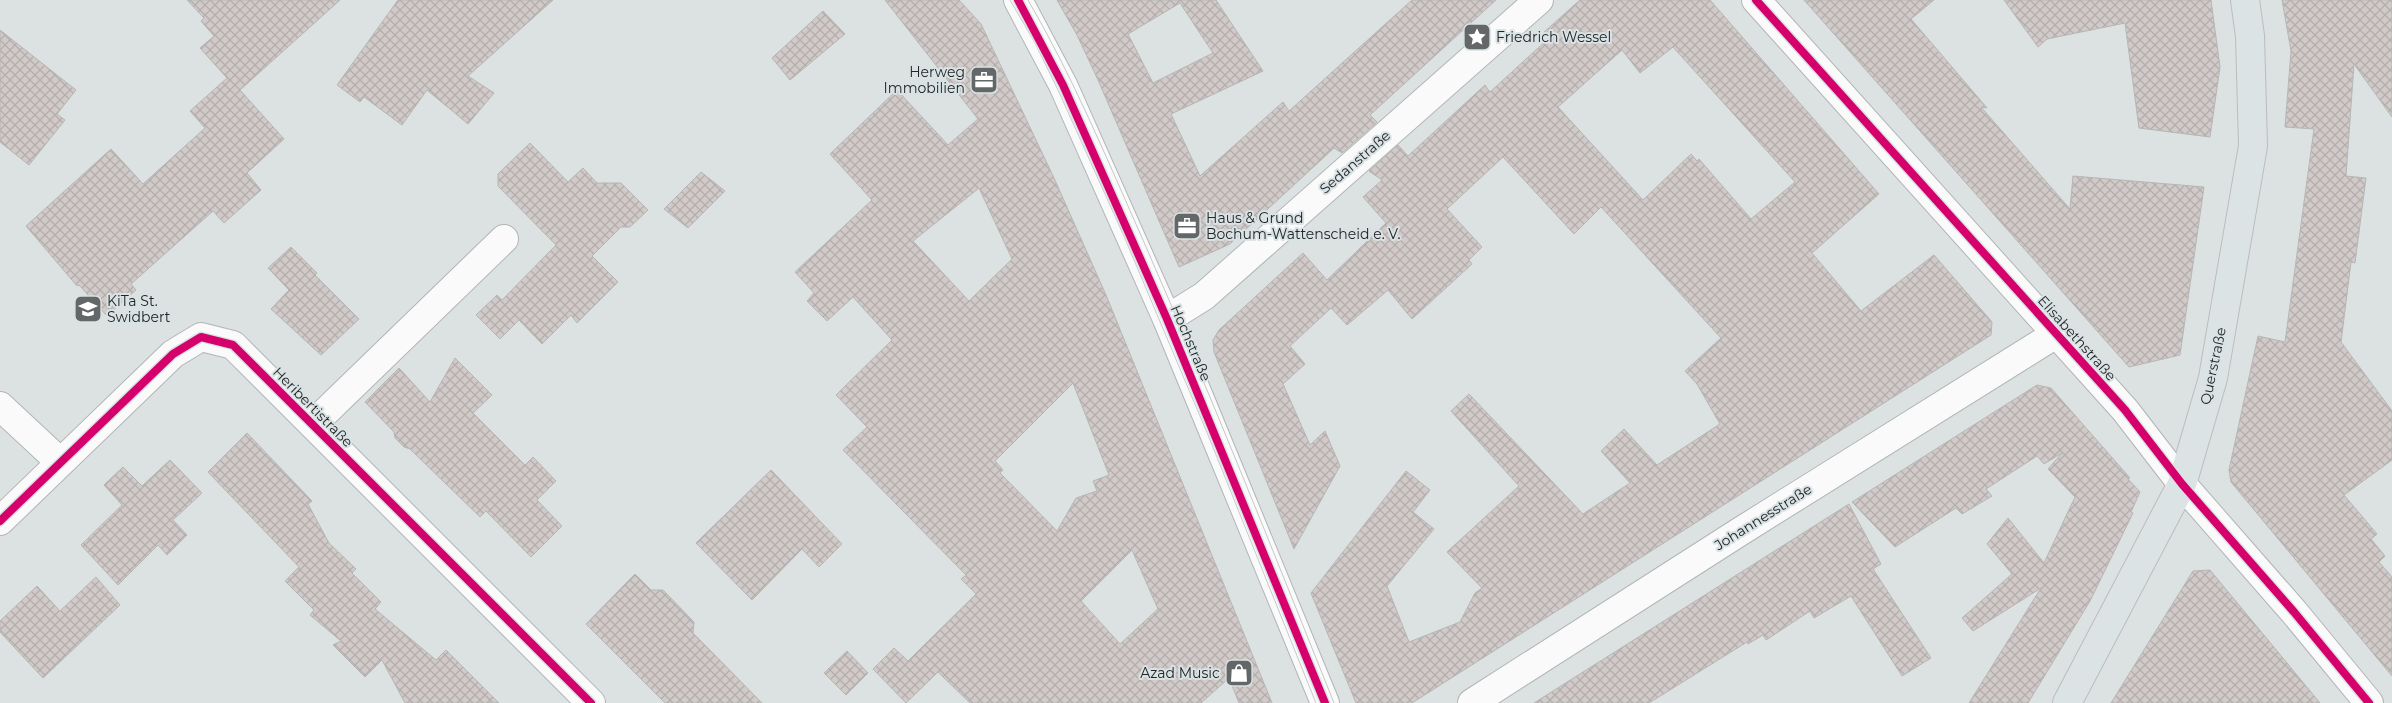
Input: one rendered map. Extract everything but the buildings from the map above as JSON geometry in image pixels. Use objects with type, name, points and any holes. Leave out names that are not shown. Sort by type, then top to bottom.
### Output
[{"type":"main road","name":"Querstraße","points":[[2067,703],[2182,484],[2213,378],[2253,146],[2250,36],[2245,0]]},
{"type":"street","name":"Hochstraße","points":[[1018,0],[1063,85],[1168,319],[1325,703]]},
{"type":"street","name":"Sedanstraße","points":[[1168,319],[1204,296],[1539,0]]},
{"type":"street","name":"Elisabethstraße","points":[[1756,0],[2125,410],[2182,484],[2294,612],[2369,703]]},
{"type":"street","points":[[313,424],[504,238]]},
{"type":"street","name":"Johannesstraße","points":[[1472,703],[1740,531],[2056,334]]},
{"type":"street","name":"Heribertistraße","points":[[0,521],[59,461],[173,354],[201,337],[233,345],[591,703]]},
{"type":"street","points":[[0,406],[59,461]]},
{"type":"tram line","points":[[1010,0],[1035,43],[1058,90],[1123,234],[1208,435],[1316,703]]},
{"type":"tram line","points":[[1028,0],[1075,88],[1168,297],[1334,703]]},
{"type":"cycle path","points":[[1018,0],[1063,85],[1167,319],[1325,703]]},
{"type":"cycle path","points":[[1756,0],[2125,410],[2182,484],[2294,612],[2369,703]]},
{"type":"cycle path","points":[[0,521],[173,354],[201,337],[233,345],[591,703]]},
{"type":"place","name":"Friedrich Wessel","points":[[1477,37]]},
{"type":"place","name":"Herweg Immobilien","points":[[984,80]]},
{"type":"place","name":"Haus & Grund Bochum-Wattenscheid e. V.","points":[[1187,226]]},
{"type":"place","name":"KiTa St. Swidbert","points":[[88,309]]},
{"type":"place","name":"Azad Music","points":[[1239,673]]}]
